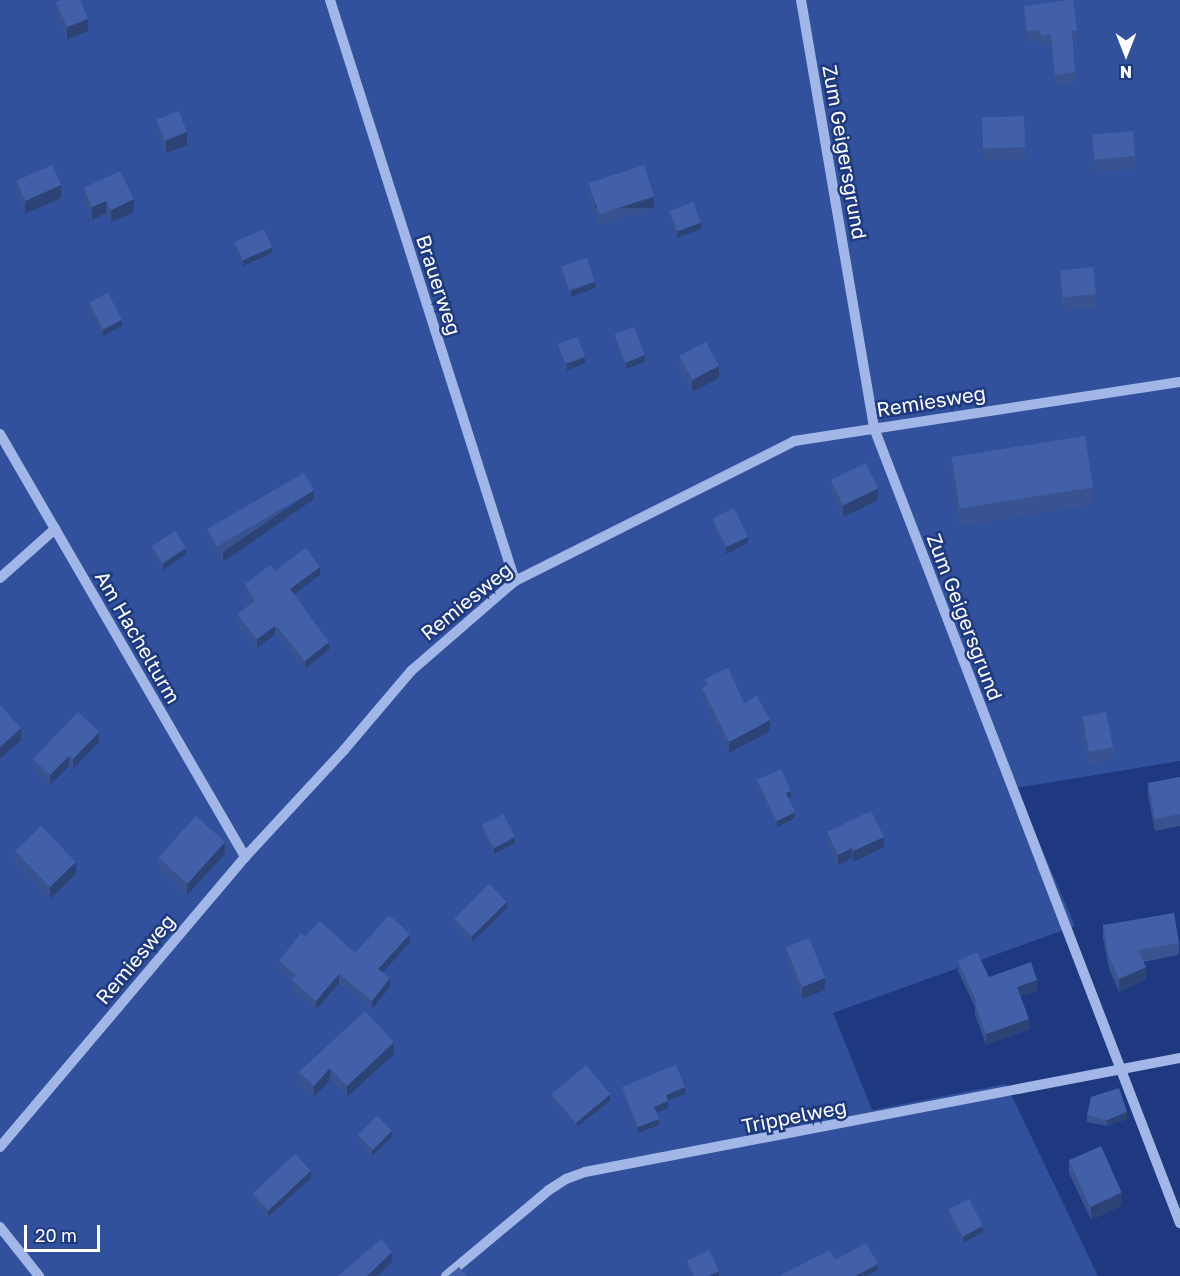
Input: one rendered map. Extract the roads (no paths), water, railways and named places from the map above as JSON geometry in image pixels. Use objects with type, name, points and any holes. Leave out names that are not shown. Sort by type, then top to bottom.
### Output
[{"type":"lane","name":"Brauerweg","points":[[330,0],[515,581]]},
{"type":"lane","name":"Zum Geigersgrund","points":[[801,0],[874,428],[1180,1224]]},
{"type":"lane","name":"Remiesweg","points":[[0,1147],[245,858],[344,750],[411,671],[515,581],[794,441],[1180,382]]},
{"type":"lane","name":"Am Hachelturm","points":[[0,434],[245,858]]},
{"type":"lane","points":[[0,578],[55,530]]},
{"type":"lane","name":"Trippelweg","points":[[446,1276],[549,1190],[566,1179],[585,1172],[1180,1058]]},
{"type":"lane","points":[[0,1227],[39,1276]]}]
